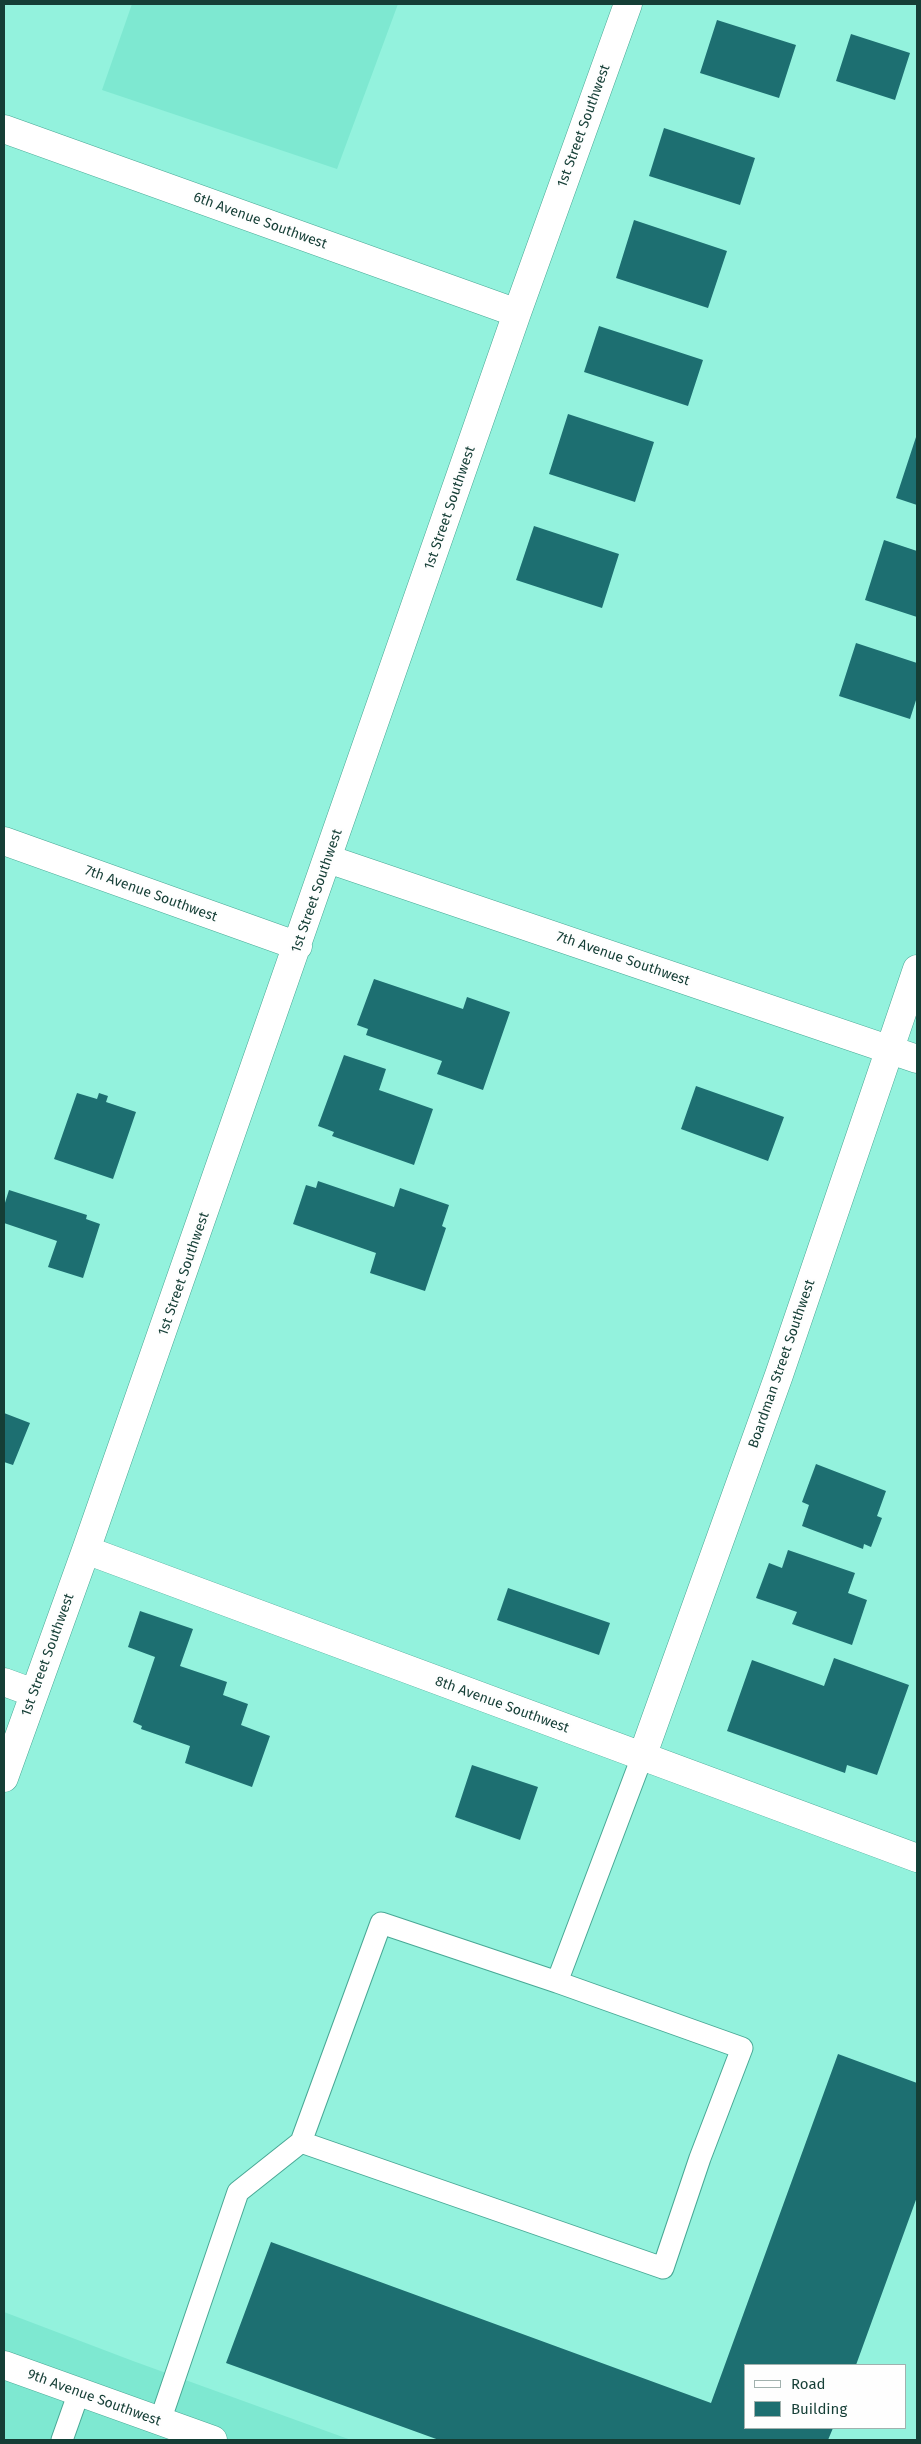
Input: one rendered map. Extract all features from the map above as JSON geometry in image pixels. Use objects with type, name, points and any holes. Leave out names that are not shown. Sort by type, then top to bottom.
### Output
[{"type":"street","name":"1st Street Southwest","points":[[4,1778],[298,946],[517,313],[628,4]]},
{"type":"street","name":"6th Avenue Southwest","points":[[4,129],[517,313]]},
{"type":"street","name":"7th Avenue Southwest","points":[[4,841],[298,946]]},
{"type":"street","name":"7th Avenue Southwest","points":[[328,859],[917,1059]]},
{"type":"street","name":"Boardman Street Southwest","points":[[642,1757],[779,1375],[917,969]]},
{"type":"street","name":"8th Avenue Southwest","points":[[86,1550],[917,1858]]},
{"type":"street","points":[[4,1682],[34,1693]]},
{"type":"street","name":"9th Avenue Southwest","points":[[4,2365],[213,2440]]},
{"type":"lane","points":[[557,1982],[642,1757]]},
{"type":"lane","points":[[160,2421],[238,2192],[301,2142],[381,1923],[557,1982],[742,2048],[700,2158],[663,2268],[301,2142]]},
{"type":"lane","points":[[62,2440],[79,2392]]},
{"type":"shaded area","points":[[132,4],[398,4],[337,169],[102,90]]},
{"type":"shaded area","points":[[4,2312],[133,2361],[351,2440],[4,2440]]},
{"type":"building","points":[[717,20],[796,45],[779,98],[700,73]]},
{"type":"building","points":[[851,34],[910,53],[895,100],[836,81]]},
{"type":"building","points":[[664,128],[755,158],[740,205],[649,176]]},
{"type":"building","points":[[634,220],[727,251],[708,308],[616,278]]},
{"type":"building","points":[[599,326],[703,360],[688,406],[584,372]]},
{"type":"building","points":[[568,414],[654,442],[635,502],[549,474]]},
{"type":"building","points":[[917,434],[917,505],[896,498]]},
{"type":"building","points":[[534,526],[619,554],[602,608],[516,580]]},
{"type":"building","points":[[884,540],[917,551],[917,617],[865,600]]},
{"type":"building","points":[[856,643],[917,663],[917,697],[910,719],[839,696]]},
{"type":"building","points":[[374,979],[463,1009],[467,997],[510,1012],[483,1090],[437,1074],[442,1061],[366,1035],[368,1029],[357,1025]]},
{"type":"building","points":[[344,1055],[386,1069],[379,1090],[433,1109],[414,1165],[332,1136],[334,1132],[318,1126]]},
{"type":"building","points":[[696,1086],[784,1117],[768,1161],[681,1129]]},
{"type":"building","points":[[77,1093],[97,1099],[99,1093],[108,1096],[106,1102],[136,1112],[113,1179],[54,1159]]},
{"type":"building","points":[[318,1181],[394,1207],[400,1188],[449,1205],[442,1226],[446,1228],[425,1291],[370,1273],[376,1253],[293,1224],[306,1185],[316,1188]]},
{"type":"building","points":[[9,1190],[87,1215],[86,1219],[100,1224],[83,1278],[48,1267],[57,1241],[4,1223],[4,1206]]},
{"type":"building","points":[[4,1413],[30,1423],[13,1465],[4,1462]]},
{"type":"building","points":[[816,1464],[886,1491],[877,1516],[882,1518],[871,1547],[864,1544],[863,1549],[802,1526],[809,1505],[802,1502]]},
{"type":"building","points":[[788,1550],[855,1573],[848,1593],[867,1600],[852,1645],[792,1624],[797,1612],[756,1598],[769,1563],[782,1568]]},
{"type":"building","points":[[508,1588],[610,1623],[599,1655],[497,1620]]},
{"type":"building","points":[[140,1611],[193,1629],[180,1666],[227,1682],[223,1695],[248,1704],[241,1725],[270,1736],[252,1787],[185,1763],[190,1746],[141,1729],[142,1726],[133,1722],[155,1657],[128,1647]]},
{"type":"building","points":[[834,1658],[909,1685],[877,1775],[847,1765],[845,1773],[727,1731],[752,1660],[824,1686]]},
{"type":"building","points":[[472,1765],[538,1787],[520,1840],[455,1817]]},
{"type":"building","points":[[838,2054],[917,2083],[917,2197],[856,2364],[744,2364],[744,2429],[833,2429],[828,2440],[439,2440],[226,2363],[271,2242],[711,2403]]}]
